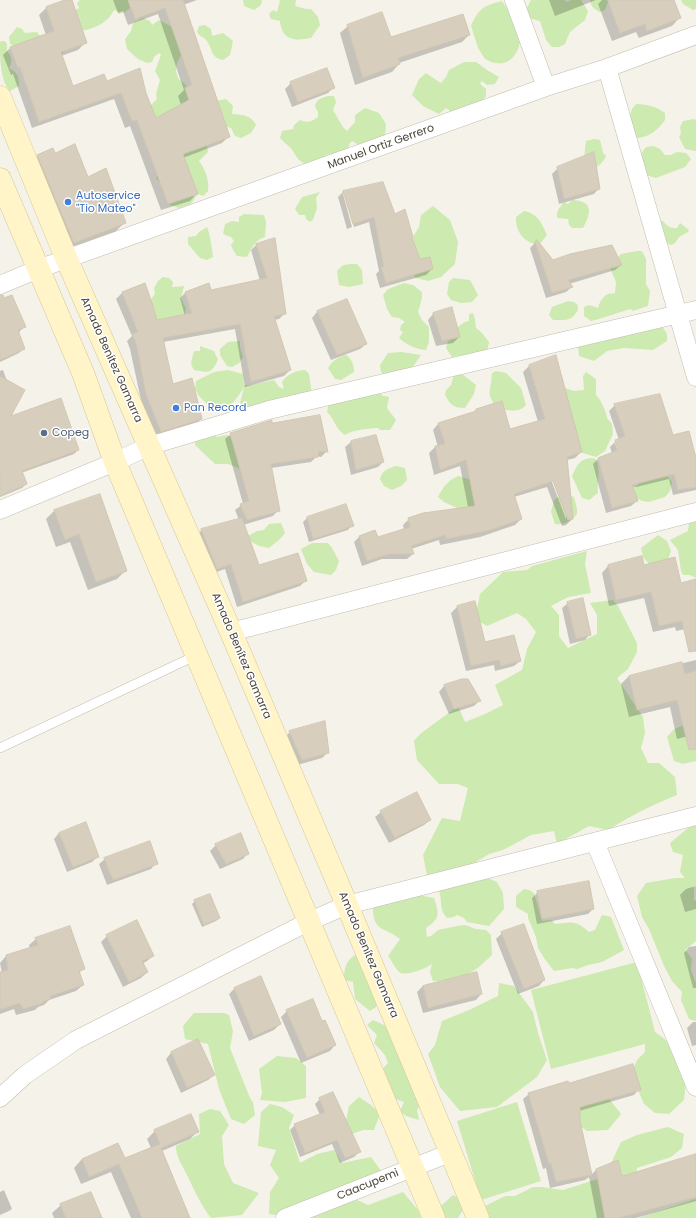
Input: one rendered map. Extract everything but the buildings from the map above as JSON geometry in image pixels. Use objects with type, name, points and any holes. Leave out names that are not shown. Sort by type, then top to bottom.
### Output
[{"type":"main road","name":"Amado Benítez Gamarra","points":[[0,97],[67,260],[231,632],[478,1218]]},
{"type":"main road","points":[[0,179],[83,373],[115,462],[310,921],[434,1218]]},
{"type":"main road","points":[[83,373],[112,361]]},
{"type":"street","points":[[514,0],[546,87]]},
{"type":"street","name":"Manuel Ortiz Gerrero","points":[[38,269],[67,260],[546,87],[607,68],[696,35]]},
{"type":"street","points":[[607,68],[696,377]]},
{"type":"street","points":[[0,285],[38,269]]},
{"type":"street","points":[[0,510],[115,462],[149,446],[269,410],[696,310]]},
{"type":"street","points":[[231,632],[696,512]]},
{"type":"street","points":[[0,1098],[25,1075],[76,1040],[310,921],[347,905],[696,816]]},
{"type":"street","points":[[595,842],[696,1087]]},
{"type":"street","name":"Caacupemi","points":[[285,1218],[450,1152]]},
{"type":"lane","points":[[0,748],[197,655]]},
{"type":"green space","points":[[80,0],[128,0],[130,8],[119,14],[116,10],[113,11],[104,22],[89,29],[80,31],[73,12],[79,8],[77,3]]},
{"type":"green space","points":[[243,0],[262,0],[261,5],[254,10],[244,6]]},
{"type":"green space","points":[[279,0],[296,0],[295,6],[311,9],[318,17],[320,25],[311,38],[290,38],[283,33],[280,21],[271,19],[269,14],[273,10],[277,12]]},
{"type":"green space","points":[[531,0],[564,0],[567,2],[571,0],[581,0],[588,11],[585,20],[570,32],[565,44],[559,47],[552,47],[546,40],[540,21],[529,18],[527,8]]},
{"type":"green space","points":[[590,0],[611,0],[607,4],[605,10],[600,12],[593,8]]},
{"type":"green space","points":[[681,0],[696,0],[696,9],[693,10],[683,4]]},
{"type":"green space","points":[[502,1],[518,28],[520,42],[517,52],[510,60],[495,63],[485,59],[478,48],[471,26],[479,11],[490,4]]},
{"type":"green space","points":[[143,18],[150,21],[152,25],[159,20],[174,28],[184,52],[179,58],[176,68],[177,76],[179,80],[188,88],[193,97],[157,126],[150,113],[151,105],[157,99],[156,94],[160,80],[155,71],[161,55],[159,53],[154,57],[152,62],[147,63],[138,59],[127,49],[125,39],[131,31],[133,23]]},
{"type":"green space","points":[[205,25],[211,29],[212,36],[223,33],[233,41],[230,55],[223,60],[214,55],[207,41],[197,32],[199,26]]},
{"type":"green space","points":[[17,27],[22,29],[25,33],[37,32],[41,37],[52,33],[65,48],[61,57],[10,44],[9,37]]},
{"type":"green space","points":[[5,41],[7,44],[7,51],[11,57],[11,64],[9,68],[16,73],[19,80],[19,86],[10,91],[2,75],[0,42]]},
{"type":"green space","points":[[464,62],[476,62],[499,77],[495,84],[487,85],[482,81],[480,84],[486,89],[486,96],[479,106],[453,113],[446,108],[439,114],[423,106],[412,95],[419,79],[426,73],[441,83],[449,70]]},
{"type":"green space","points":[[334,96],[336,102],[333,110],[347,131],[355,122],[355,115],[365,108],[379,113],[386,124],[385,136],[359,145],[352,141],[346,150],[340,155],[335,157],[330,154],[326,155],[322,161],[307,166],[298,159],[291,148],[280,138],[282,131],[293,129],[294,125],[300,120],[307,122],[316,119],[318,117],[318,112],[315,107],[316,102],[321,98]]},
{"type":"green space","points":[[226,99],[233,106],[232,114],[246,116],[252,119],[256,125],[251,133],[241,138],[235,136],[231,128],[218,124],[214,101]]},
{"type":"green space","points":[[636,104],[648,105],[665,113],[665,120],[659,127],[652,133],[640,138],[635,138],[628,122],[632,109]]},
{"type":"green space","points":[[696,120],[696,151],[685,149],[679,137],[681,133],[680,127],[683,121]]},
{"type":"green space","points":[[594,139],[600,140],[603,153],[606,156],[600,164],[591,169],[584,159],[586,141]]},
{"type":"green space","points":[[206,140],[208,152],[199,161],[206,175],[208,191],[203,196],[198,194],[191,204],[179,208],[168,204],[163,185],[156,178],[171,161]]},
{"type":"green space","points":[[654,146],[660,149],[665,155],[671,155],[677,152],[686,153],[691,159],[685,167],[656,178],[646,175],[637,159],[646,147]]},
{"type":"green space","points":[[320,192],[316,198],[317,208],[313,220],[310,222],[306,219],[305,215],[299,215],[295,209],[302,197]]},
{"type":"green space","points":[[572,200],[584,203],[589,208],[588,217],[583,228],[572,228],[569,225],[568,219],[557,218],[558,211],[564,202],[568,204]]},
{"type":"green space","points":[[433,206],[450,220],[458,242],[455,264],[441,277],[428,281],[416,278],[404,262],[411,240],[419,227],[421,215]]},
{"type":"green space","points":[[524,211],[536,216],[547,235],[539,245],[525,239],[517,227],[516,217]]},
{"type":"green space","points":[[244,214],[264,215],[266,222],[265,237],[256,242],[247,257],[237,256],[231,245],[234,241],[231,237],[223,234],[225,224],[232,221],[239,222],[239,217]]},
{"type":"green space","points":[[658,220],[663,221],[671,228],[677,228],[680,223],[689,230],[671,245],[662,241]]},
{"type":"green space","points":[[207,227],[213,257],[207,260],[200,258],[188,244],[188,237],[196,236]]},
{"type":"green space","points":[[642,251],[646,259],[646,284],[650,291],[648,306],[633,311],[630,309],[591,321],[584,316],[584,307],[589,305],[598,308],[604,296],[615,293],[616,282],[608,263],[614,262],[621,254]]},
{"type":"green space","points":[[357,264],[362,270],[363,284],[349,287],[339,285],[337,271],[339,268],[344,265]]},
{"type":"green space","points":[[163,277],[169,278],[173,282],[172,287],[184,286],[181,298],[186,308],[184,319],[160,324],[143,309],[155,293],[154,288],[158,281]]},
{"type":"green space","points":[[453,278],[470,280],[478,295],[472,302],[461,303],[451,300],[447,294],[449,282]]},
{"type":"green space","points":[[404,283],[413,285],[422,292],[418,312],[422,320],[429,327],[429,342],[426,350],[411,346],[399,338],[403,332],[400,330],[401,325],[405,322],[399,318],[392,317],[387,309],[383,295],[388,289]]},
{"type":"green space","points":[[568,301],[574,302],[578,305],[578,310],[573,317],[568,320],[553,320],[549,315],[552,307]]},
{"type":"green space","points":[[473,313],[476,328],[489,342],[487,352],[452,357],[446,348],[449,340],[457,328],[469,321],[469,314]]},
{"type":"green space","points":[[661,324],[667,334],[667,341],[653,350],[624,348],[607,351],[594,361],[579,356],[578,346],[627,336]]},
{"type":"green space","points":[[240,341],[243,357],[239,363],[232,367],[227,366],[220,355],[220,349],[228,342]]},
{"type":"green space","points":[[200,346],[214,351],[218,360],[211,370],[206,372],[194,370],[191,361],[194,351],[200,351]]},
{"type":"green space","points":[[401,352],[421,355],[412,368],[390,380],[381,372],[380,365],[388,353]]},
{"type":"green space","points":[[346,355],[352,362],[354,372],[341,380],[335,379],[328,368],[331,363]]},
{"type":"green space","points":[[228,370],[243,374],[244,385],[274,380],[279,387],[284,389],[282,382],[286,377],[295,372],[305,370],[309,374],[312,395],[288,401],[284,396],[284,399],[242,413],[242,406],[240,403],[244,387],[231,404],[225,408],[220,406],[212,409],[199,396],[195,389],[196,381],[214,372]]},
{"type":"green space","points":[[496,371],[506,373],[521,388],[526,405],[523,408],[512,411],[496,408],[491,398],[490,391],[492,373]]},
{"type":"green space","points":[[586,372],[596,379],[596,395],[605,410],[607,418],[612,424],[613,434],[605,451],[596,457],[579,452],[565,397],[565,388],[574,391],[584,390],[583,376]]},
{"type":"green space","points":[[462,374],[476,385],[474,394],[465,408],[453,405],[445,395],[446,390],[451,385],[454,375]]},
{"type":"green space","points":[[377,390],[383,396],[389,397],[387,408],[396,420],[390,430],[380,430],[378,428],[357,430],[345,435],[342,433],[327,412],[329,401]]},
{"type":"green space","points":[[208,420],[216,437],[228,435],[237,444],[243,470],[228,464],[215,464],[195,445],[197,428]]},
{"type":"green space","points":[[590,458],[596,459],[598,467],[598,493],[589,500],[582,498],[572,476],[580,462]]},
{"type":"green space","points":[[396,466],[405,468],[407,480],[401,486],[392,490],[384,486],[380,479],[384,472]]},
{"type":"green space","points":[[662,472],[672,482],[670,491],[665,497],[649,502],[642,501],[629,494],[639,483]]},
{"type":"green space","points":[[458,476],[472,480],[480,502],[466,512],[444,502],[438,497],[446,485]]},
{"type":"green space","points":[[566,494],[574,497],[577,513],[571,521],[555,524],[551,512],[554,500],[561,495]]},
{"type":"green space","points":[[696,517],[696,578],[690,575],[683,575],[678,550],[670,540],[688,531],[689,523]]},
{"type":"green space","points":[[281,523],[285,533],[269,548],[259,546],[250,541],[248,536],[257,531],[264,530],[269,524]]},
{"type":"green space","points":[[658,535],[667,541],[671,551],[668,560],[649,564],[643,557],[641,548]]},
{"type":"green space","points":[[312,543],[328,543],[332,548],[339,561],[336,570],[331,575],[314,572],[307,564],[301,549]]},
{"type":"green space","points":[[587,551],[585,564],[591,593],[568,597],[551,606],[559,615],[559,636],[568,648],[597,634],[597,615],[590,603],[613,600],[618,606],[637,643],[637,652],[628,669],[617,678],[643,717],[645,733],[641,748],[648,763],[659,763],[675,777],[677,795],[641,811],[608,830],[589,826],[557,844],[554,831],[531,835],[503,850],[489,854],[430,890],[423,855],[442,818],[460,821],[468,788],[458,784],[439,784],[417,760],[414,741],[420,734],[458,706],[465,722],[503,705],[495,685],[522,670],[527,649],[536,632],[526,619],[517,613],[487,626],[475,619],[480,594],[503,572],[527,570],[532,566]]},
{"type":"green space","points":[[690,723],[696,723],[696,761],[683,764],[674,761],[667,737],[674,729]]},
{"type":"green space","points":[[696,824],[696,886],[694,886],[694,900],[696,901],[696,941],[685,950],[692,958],[691,970],[696,983],[696,1021],[689,1019],[681,1000],[682,992],[672,981],[664,966],[649,929],[642,917],[637,896],[646,883],[675,878],[685,878],[680,872],[683,855],[673,852],[670,843],[688,828]]},
{"type":"green space","points":[[483,876],[497,882],[503,893],[504,909],[489,926],[467,922],[464,918],[457,915],[447,918],[442,908],[439,891],[446,886]]},
{"type":"green space","points":[[524,889],[534,893],[542,921],[552,920],[555,924],[574,923],[581,925],[589,932],[595,930],[602,915],[611,917],[624,950],[602,962],[577,969],[572,968],[554,971],[538,948],[528,914],[516,907],[516,896]]},
{"type":"green space","points":[[412,894],[434,898],[438,915],[426,928],[427,937],[431,936],[438,930],[465,925],[476,929],[486,930],[491,935],[492,955],[479,967],[467,975],[441,981],[433,981],[430,972],[432,964],[426,968],[411,973],[399,972],[388,956],[400,939],[378,925],[375,921],[373,908]]},
{"type":"green space","points":[[355,955],[363,960],[377,996],[376,1007],[370,1011],[355,999],[353,982],[344,980],[346,966],[349,960]]},
{"type":"green space","points":[[637,962],[655,1032],[666,1040],[680,1061],[686,1080],[684,1100],[669,1114],[655,1113],[644,1104],[631,1074],[637,1060],[645,1052],[645,1044],[551,1069],[531,990]]},
{"type":"green space","points":[[499,983],[514,986],[533,1012],[547,1060],[537,1077],[497,1107],[460,1111],[440,1087],[428,1054],[435,1045],[442,1021],[498,996]]},
{"type":"green space","points":[[194,1013],[224,1013],[229,1015],[233,1031],[230,1048],[253,1102],[255,1115],[244,1124],[231,1119],[219,1089],[208,1044],[185,1039],[183,1026]]},
{"type":"green space","points":[[373,1020],[391,1030],[415,1084],[414,1096],[421,1102],[417,1111],[419,1120],[406,1116],[400,1111],[404,1102],[393,1098],[378,1074],[388,1063],[385,1055],[374,1043],[377,1035],[367,1025]]},
{"type":"green space","points":[[277,1056],[296,1058],[306,1066],[306,1098],[285,1102],[260,1100],[262,1093],[259,1069]]},
{"type":"green space","points":[[607,1096],[621,1114],[608,1130],[587,1131],[571,1119],[575,1102]]},
{"type":"green space","points":[[359,1097],[371,1105],[380,1114],[374,1130],[363,1130],[352,1134],[346,1120],[349,1106]]},
{"type":"green space","points":[[517,1102],[541,1181],[481,1200],[457,1121]]},
{"type":"green space","points":[[270,1104],[282,1107],[294,1115],[289,1128],[300,1163],[317,1154],[334,1150],[342,1163],[371,1157],[382,1172],[283,1216],[269,1214],[270,1192],[279,1178],[270,1165],[276,1150],[258,1146],[261,1112]]},
{"type":"green space","points":[[210,1109],[220,1111],[229,1125],[222,1136],[224,1164],[233,1183],[259,1193],[242,1215],[211,1218],[198,1197],[177,1154],[176,1146],[200,1134],[199,1114]]},
{"type":"green space","points":[[668,1127],[684,1134],[682,1148],[671,1157],[637,1168],[636,1180],[614,1218],[475,1218],[481,1208],[505,1196],[515,1196],[533,1187],[563,1190],[601,1178],[607,1172],[621,1142],[637,1135]]},
{"type":"green space","points":[[403,1192],[418,1210],[421,1218],[305,1218],[330,1207],[357,1200],[368,1205]]},
{"type":"green space","points":[[453,1195],[458,1198],[463,1210],[458,1218],[443,1218],[438,1212],[442,1205]]},
{"type":"green space","points":[[696,1199],[696,1218],[638,1218]]},
{"type":"place","name":"Autoservice \"Tio Mateo\"","points":[[68,202]]},
{"type":"place","name":"Pan Record","points":[[176,408]]},
{"type":"place","name":"Copeg","points":[[44,433]]}]
